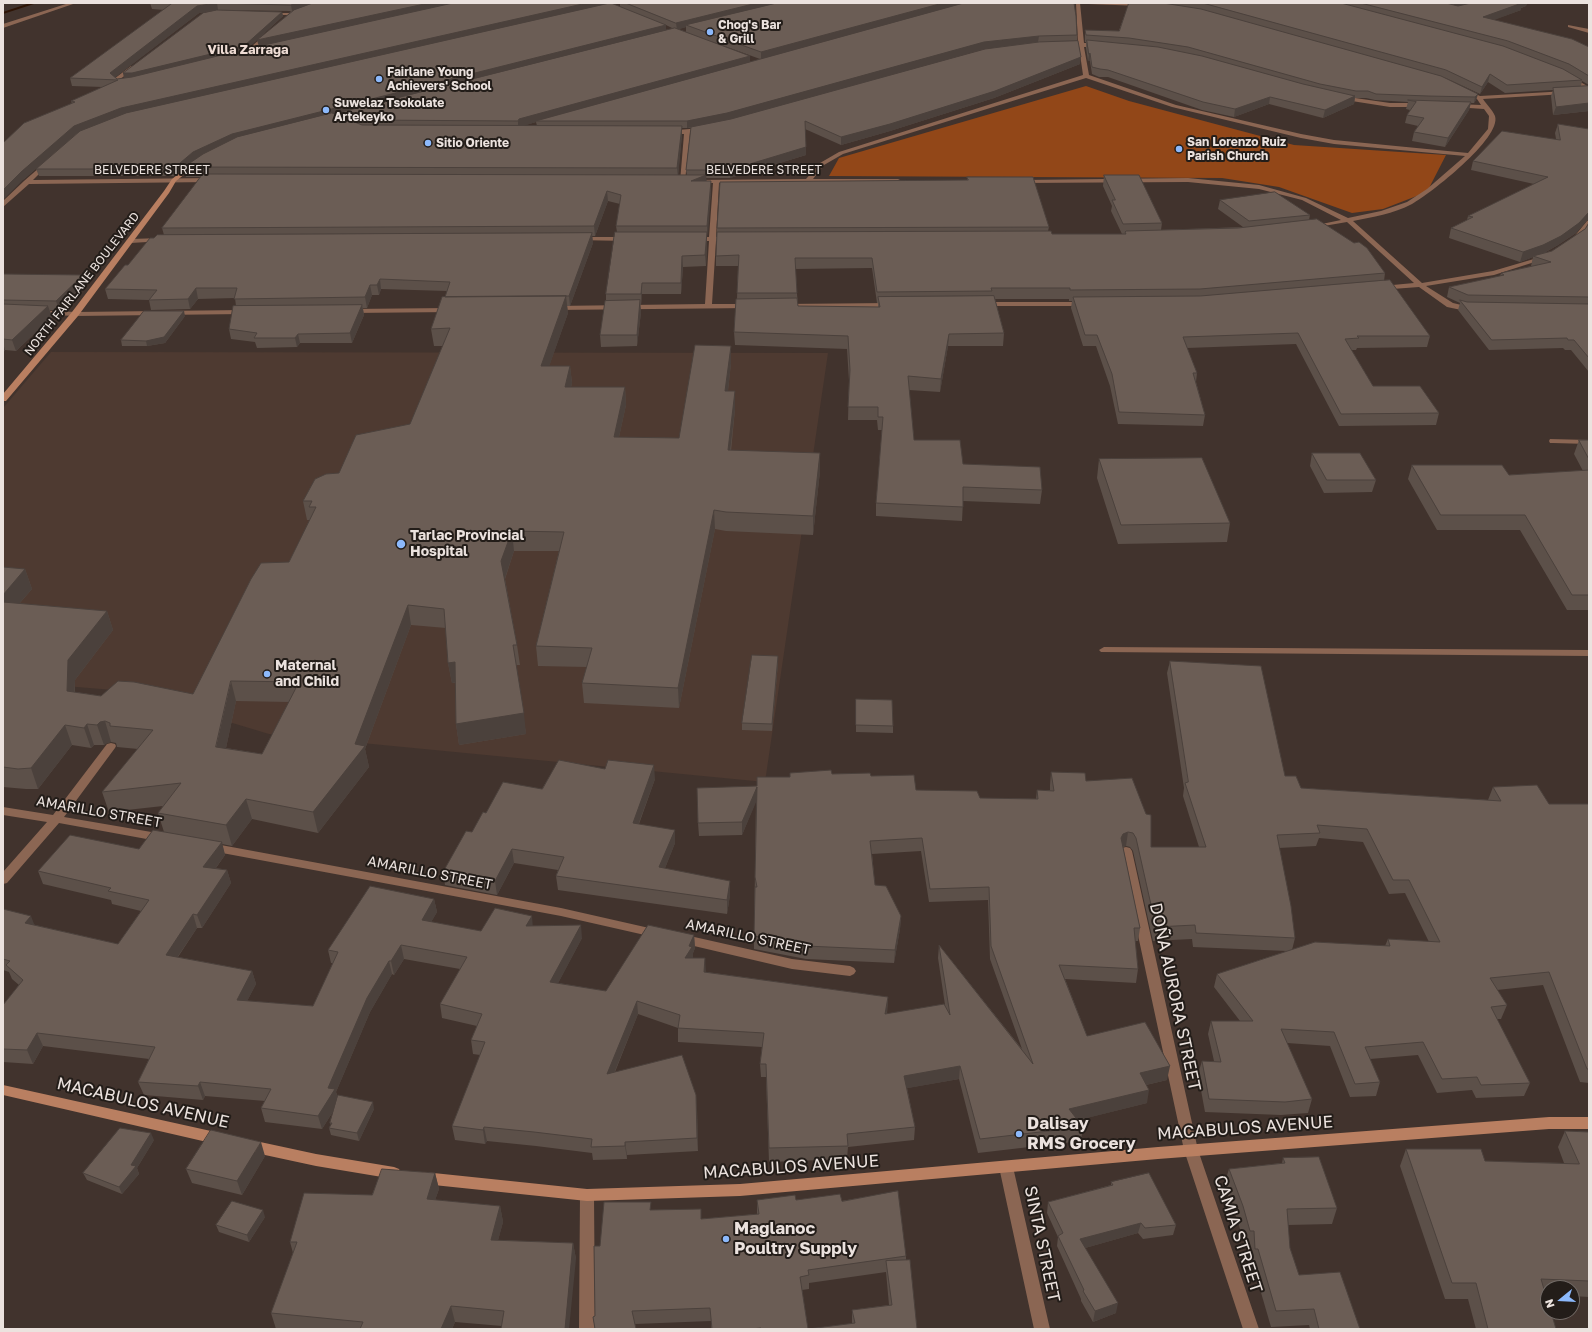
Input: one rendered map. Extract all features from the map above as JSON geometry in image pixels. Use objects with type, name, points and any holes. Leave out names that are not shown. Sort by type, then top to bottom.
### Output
[{"type":"street","points":[[3,26],[74,3]]},
{"type":"street","points":[[1078,3],[1081,44],[1086,76]]},
{"type":"street","points":[[1088,3],[1147,5]]},
{"type":"street","points":[[262,13],[292,14],[306,10]]},
{"type":"street","points":[[287,19],[292,14]]},
{"type":"street","points":[[1570,26],[1589,31]]},
{"type":"street","points":[[247,52],[276,29]]},
{"type":"street","points":[[1058,45],[1081,44],[1106,46]]},
{"type":"street","points":[[240,54],[262,49]]},
{"type":"street","points":[[133,81],[119,83],[116,80],[140,61]]},
{"type":"street","points":[[1564,74],[1589,89]]},
{"type":"street","points":[[808,181],[820,164],[841,153],[1086,76],[1174,106],[1301,136],[1334,142],[1469,155]]},
{"type":"street","points":[[1308,228],[1349,221],[1409,203],[1429,190],[1469,155],[1490,129],[1492,116],[1487,107],[1479,98],[1460,89]]},
{"type":"street","points":[[1581,90],[1589,89]]},
{"type":"street","points":[[1479,98],[1573,91]]},
{"type":"street","points":[[1331,96],[1390,105],[1427,105]]},
{"type":"street","points":[[1450,106],[1487,107]]},
{"type":"street","points":[[664,132],[687,132],[708,128]]},
{"type":"street","points":[[682,181],[687,132]]},
{"type":"street","points":[[3,205],[26,182],[55,157]]},
{"type":"street","name":"NORTH FAIRLANE BOULEVARD","points":[[3,398],[76,314],[167,192],[174,180],[201,161]]},
{"type":"street","name":"BELVEDERE STREET","points":[[26,182],[222,180]]},
{"type":"street","points":[[1016,182],[1188,180],[1259,187],[1304,199],[1349,221],[1420,285],[1450,305],[1464,310],[1480,310]]},
{"type":"street","name":"BELVEDERE STREET","points":[[674,181],[904,181]]},
{"type":"street","points":[[708,307],[716,181]]},
{"type":"street","points":[[1568,243],[1579,236],[1589,222]]},
{"type":"street","points":[[569,240],[632,239]]},
{"type":"street","points":[[688,239],[736,239]]},
{"type":"street","points":[[131,240],[170,240]]},
{"type":"street","points":[[1372,289],[1420,285],[1494,274],[1546,258],[1551,254]]},
{"type":"street","points":[[976,304],[1095,304]]},
{"type":"street","points":[[779,306],[897,305]]},
{"type":"street","points":[[542,309],[755,306]]},
{"type":"street","points":[[344,311],[455,310]]},
{"type":"street","points":[[25,312],[76,314],[250,312]]},
{"type":"street","points":[[1553,441],[1589,442]]},
{"type":"street","points":[[1104,650],[1589,653]]},
{"type":"street","points":[[3,880],[56,819],[111,746]]},
{"type":"street","name":"AMARILLO STREET","points":[[3,811],[172,840]]},
{"type":"street","name":"AMARILLO STREET","points":[[195,844],[561,912],[792,964],[850,971]]},
{"type":"street","name":"DOÑA AURORA STREET","points":[[1126,851],[1191,1150]]},
{"type":"street","name":"MACABULOS AVENUE","points":[[3,1090],[316,1160],[434,1180],[587,1195],[740,1190],[1191,1150],[1549,1123],[1589,1123]]},
{"type":"street","name":"CAMIA STREET","points":[[1191,1150],[1251,1329]]},
{"type":"street","name":"SINTA STREET","points":[[1006,1167],[1042,1329]]},
{"type":"street","points":[[587,1195],[587,1329]]},
{"type":"shaded area","points":[[1086,86],[1129,101],[1294,145],[1446,155],[1427,192],[1383,209],[1352,213],[1279,187],[1222,178],[829,176],[839,158]]},
{"type":"shaded area","name":"Tarlac Provincial Hospital","points":[[51,352],[828,353],[765,782],[269,734],[126,691],[3,681],[3,408]]},
{"type":"building","points":[[162,3],[216,3],[197,6],[110,73],[117,79],[132,77],[246,49],[453,3],[587,3],[121,108],[74,126],[21,172],[3,190],[3,143],[24,123],[75,102],[71,101],[118,80],[70,78],[171,4]]},
{"type":"building","points":[[222,3],[296,3],[291,5]]},
{"type":"building","points":[[313,3],[429,3],[257,40],[294,10]]},
{"type":"building","points":[[611,3],[666,25],[232,134],[193,152],[173,169],[36,169],[80,131],[126,113]]},
{"type":"building","points":[[626,3],[757,3],[676,23]]},
{"type":"building","points":[[777,3],[943,3],[761,52],[686,25]]},
{"type":"building","points":[[964,3],[1074,3],[1077,35],[1039,36],[984,42],[727,113],[687,121],[536,121]]},
{"type":"building","points":[[1129,3],[1163,3],[1201,9],[1441,76],[1478,94],[1475,97],[1428,96],[1376,94],[1368,91],[1356,91],[1320,84],[1188,47],[1129,38],[1086,35],[1085,30],[1119,31]]},
{"type":"building","points":[[1203,3],[1341,3],[1503,46],[1563,69],[1582,80],[1507,85],[1490,74],[1482,87],[1446,70]]},
{"type":"building","points":[[1361,3],[1446,3],[1458,6],[1471,3],[1522,3],[1483,17],[1572,39],[1589,47],[1589,76],[1569,64],[1508,41]]},
{"type":"building","points":[[217,10],[282,12],[244,46],[132,73],[123,73],[203,13]]},
{"type":"building","points":[[675,28],[750,56],[519,119],[518,121],[363,120],[342,112]]},
{"type":"building","points":[[1087,40],[1158,47],[1202,56],[1303,84],[1355,96],[1325,110],[1270,97],[1235,109],[1203,102],[1108,70],[1092,67]]},
{"type":"building","points":[[1078,41],[1081,57],[995,91],[890,124],[841,137],[805,121],[806,147],[730,170],[686,170],[691,127],[731,119],[985,49],[1039,42]]},
{"type":"building","points":[[1589,86],[1589,103],[1556,107],[1553,88]]},
{"type":"building","points":[[1408,100],[1471,102],[1448,138],[1414,132],[1424,118],[1407,115],[1416,102]]},
{"type":"building","points":[[332,113],[362,125],[682,126],[677,168],[184,167],[203,154],[237,137]]},
{"type":"building","points":[[1558,124],[1589,129],[1589,212],[1579,223],[1561,236],[1543,245],[1523,252],[1451,228],[1473,217],[1468,216],[1548,177],[1473,161],[1502,131],[1560,140]]},
{"type":"building","points":[[203,174],[706,175],[691,181],[711,181],[707,226],[616,226],[621,195],[607,191],[594,226],[162,228]]},
{"type":"building","points":[[1104,175],[1139,175],[1162,223],[1123,224],[1112,200],[1115,200]]},
{"type":"building","points":[[967,177],[1033,177],[1049,227],[717,228],[720,182],[968,180]]},
{"type":"building","points":[[1275,192],[1310,215],[1249,221],[1220,200]]},
{"type":"building","points":[[1317,219],[1354,243],[1359,242],[1367,248],[1385,273],[1200,289],[1070,290],[1070,288],[991,288],[992,291],[877,292],[872,258],[795,258],[797,293],[737,293],[739,255],[716,256],[717,232],[1051,231],[1052,234],[1126,234],[1126,231],[1238,228]]},
{"type":"building","points":[[1589,223],[1589,297],[1468,295],[1449,287],[1504,275],[1501,273],[1551,262],[1533,256],[1552,251],[1585,229]]},
{"type":"building","points":[[615,232],[707,232],[705,255],[682,256],[681,283],[642,283],[641,294],[606,294]]},
{"type":"building","points":[[592,233],[569,296],[445,297],[450,282],[380,279],[377,285],[370,285],[365,297],[234,299],[237,288],[196,288],[188,299],[149,300],[157,290],[105,289],[125,265],[128,265],[150,238],[154,238],[157,235]]},
{"type":"building","points":[[3,274],[83,275],[56,301],[3,300]]},
{"type":"building","points":[[1390,280],[1430,336],[1357,336],[1359,338],[1345,339],[1373,386],[1420,386],[1439,413],[1341,414],[1298,333],[1183,337],[1197,373],[1193,373],[1205,415],[1119,412],[1112,374],[1097,335],[1085,335],[1073,297],[1200,296]]},
{"type":"building","points":[[566,296],[541,366],[570,366],[565,387],[625,387],[614,437],[679,438],[695,345],[731,346],[725,391],[735,391],[728,450],[820,453],[813,516],[726,512],[714,510],[678,688],[582,683],[592,648],[536,646],[564,532],[512,531],[501,561],[517,645],[513,645],[524,713],[456,724],[455,662],[448,663],[444,609],[408,605],[355,744],[365,746],[313,812],[246,799],[226,825],[158,813],[181,783],[102,792],[153,730],[110,726],[110,723],[105,721],[100,722],[97,725],[87,724],[84,728],[65,725],[31,768],[18,769],[3,767],[3,602],[107,611],[68,660],[67,691],[101,696],[118,681],[134,682],[193,694],[251,579],[261,563],[289,562],[316,507],[309,507],[312,501],[303,501],[315,479],[326,474],[339,473],[356,435],[410,424],[450,328],[431,329],[442,297]],"holes":[[[231,681],[299,682],[262,754],[216,747]]]},
{"type":"building","points":[[994,296],[1004,333],[949,334],[941,379],[908,376],[914,440],[960,440],[963,464],[1040,467],[1042,490],[963,487],[963,507],[876,503],[883,417],[878,417],[878,407],[848,407],[850,370],[848,336],[734,332],[736,299],[797,298],[798,306],[880,307],[878,297]]},
{"type":"building","points":[[640,300],[637,335],[600,335],[605,301]]},
{"type":"building","points":[[1460,300],[1467,302],[1589,304],[1589,358],[1574,340],[1568,340],[1567,338],[1492,340]]},
{"type":"building","points":[[3,304],[48,306],[12,340],[3,339]]},
{"type":"building","points":[[362,305],[350,333],[298,334],[295,338],[254,338],[257,333],[229,329],[233,306]]},
{"type":"building","points":[[144,311],[184,311],[164,337],[146,341],[121,340]]},
{"type":"building","points":[[1579,440],[1589,440],[1589,459]]},
{"type":"building","points":[[1312,453],[1360,453],[1376,480],[1327,480]]},
{"type":"building","points":[[1202,458],[1230,523],[1121,525],[1099,459]]},
{"type":"building","points":[[1412,465],[1502,465],[1509,475],[1589,470],[1589,595],[1572,595],[1525,515],[1441,515]]},
{"type":"building","points":[[3,567],[25,569],[3,595]]},
{"type":"building","points":[[752,655],[778,656],[772,724],[742,723]]},
{"type":"building","points":[[1170,661],[1261,666],[1285,776],[1296,776],[1301,788],[1501,801],[1493,787],[1537,785],[1549,804],[1589,804],[1589,1069],[1587,1069],[1549,972],[1490,978],[1507,1005],[1491,1007],[1530,1083],[1481,1085],[1477,1077],[1442,1079],[1423,1042],[1365,1047],[1380,1082],[1355,1084],[1334,1032],[1281,1029],[1312,1099],[1285,1102],[1209,1099],[1202,1061],[1221,1062],[1211,1021],[1253,1021],[1217,974],[1315,942],[1390,946],[1388,939],[1440,942],[1409,880],[1393,880],[1367,829],[1317,825],[1320,833],[1277,835],[1291,906],[1295,938],[1196,933],[1195,925],[1156,927],[1136,838],[1133,833],[1128,832],[1123,834],[1121,838],[1140,928],[1134,928],[1138,969],[1059,965],[1087,1036],[1145,1022],[1170,1066],[1140,1073],[1149,1090],[1069,1109],[1083,1127],[980,1139],[960,1066],[904,1076],[915,1127],[847,1134],[848,1146],[769,1148],[766,1064],[760,1064],[764,1033],[678,1028],[680,1015],[637,1001],[607,1074],[682,1055],[696,1095],[697,1138],[625,1142],[625,1146],[591,1147],[592,1139],[484,1127],[483,1130],[452,1126],[485,1042],[471,1040],[482,1014],[440,1004],[467,957],[401,945],[391,961],[389,961],[367,998],[328,1088],[335,1089],[318,1116],[261,1108],[271,1089],[200,1082],[198,1086],[138,1082],[155,1047],[37,1033],[27,1050],[3,1049],[3,1005],[23,980],[6,965],[10,961],[3,959],[3,909],[31,916],[25,923],[118,944],[149,900],[108,891],[111,888],[38,871],[70,835],[139,849],[153,830],[222,842],[203,867],[227,870],[197,915],[193,914],[166,955],[252,971],[237,1000],[313,1006],[338,952],[328,950],[370,886],[434,899],[422,920],[481,931],[495,908],[532,916],[526,926],[581,925],[550,982],[606,991],[648,925],[694,935],[689,946],[692,947],[685,958],[705,958],[704,972],[888,997],[885,1014],[944,1004],[950,1015],[939,945],[1033,1064],[991,946],[989,887],[930,889],[922,838],[870,841],[875,885],[886,886],[901,916],[895,950],[806,946],[754,936],[755,887],[757,887],[755,877],[757,787],[742,822],[698,823],[697,788],[757,786],[757,777],[790,777],[790,773],[831,770],[832,774],[870,773],[871,776],[914,775],[916,790],[977,791],[980,798],[1038,799],[1037,790],[1054,791],[1051,772],[1085,773],[1086,781],[1132,778],[1146,814],[1151,815],[1151,847],[1206,847],[1185,783],[1188,782]]},
{"type":"building","points":[[856,699],[892,700],[893,726],[856,725]]},
{"type":"building","points":[[559,760],[605,769],[608,760],[654,765],[633,823],[675,830],[659,867],[730,881],[727,900],[556,876],[564,857],[512,849],[495,881],[443,872],[466,831],[472,832],[483,812],[486,813],[503,782],[542,789]]},
{"type":"building","points":[[338,1095],[373,1102],[357,1133],[329,1128],[332,1123],[330,1123]]},
{"type":"building","points":[[120,1128],[151,1133],[131,1165],[136,1166],[119,1187],[83,1173]]},
{"type":"building","points":[[211,1130],[261,1142],[237,1181],[186,1169]]},
{"type":"building","points":[[1565,1131],[1589,1132],[1589,1281],[1540,1280],[1540,1320],[1553,1320],[1556,1329],[1488,1329],[1476,1283],[1452,1283],[1406,1149],[1481,1149],[1485,1161],[1579,1164]]},
{"type":"building","points":[[1319,1157],[1337,1208],[1287,1209],[1290,1248],[1299,1275],[1340,1272],[1360,1329],[1319,1329],[1314,1309],[1276,1311],[1258,1249],[1255,1249],[1254,1231],[1250,1231],[1243,1206],[1229,1169],[1285,1163],[1283,1158]]},
{"type":"building","points":[[382,1169],[435,1173],[427,1199],[500,1206],[491,1240],[573,1243],[565,1329],[501,1329],[504,1311],[451,1306],[441,1329],[360,1329],[363,1322],[271,1313],[297,1242],[290,1242],[304,1193],[372,1195]]},
{"type":"building","points":[[1149,1173],[1176,1225],[1145,1228],[1141,1223],[1080,1239],[1118,1303],[1095,1311],[1083,1291],[1084,1290],[1058,1236],[1063,1233],[1048,1202],[1113,1185],[1111,1182]]},
{"type":"building","points":[[898,1191],[906,1256],[808,1270],[809,1275],[800,1277],[808,1329],[712,1329],[710,1308],[632,1311],[636,1329],[595,1329],[593,1317],[595,1316],[594,1246],[600,1246],[604,1202],[651,1202],[650,1210],[701,1209],[701,1219],[759,1214],[757,1200],[795,1195],[796,1200],[840,1194],[842,1201]]},
{"type":"building","points":[[232,1201],[263,1210],[247,1235],[216,1225]]},
{"type":"building","points":[[910,1260],[917,1329],[808,1329],[855,1323],[852,1310],[892,1305],[886,1261]]},
{"type":"waterway","points":[[3,13],[35,3]]},
{"type":"place","name":"Chog's Bar & Grill","points":[[710,32]]},
{"type":"place","name":"Fairlane Young Achievers' School","points":[[379,79]]},
{"type":"place","name":"Suwelaz Tsokolate Artekeyko","points":[[326,110]]},
{"type":"place","name":"Sitio Oriente","points":[[428,143]]},
{"type":"place","name":"San Lorenzo Ruiz Parish Church","points":[[1179,149]]},
{"type":"place","name":"Tarlac Provincial Hospital","points":[[401,544]]},
{"type":"place","name":"Maternal and Child","points":[[267,674]]},
{"type":"place","name":"Dalisay RMS Grocery","points":[[1019,1134]]},
{"type":"place","name":"Maglanoc Poultry Supply","points":[[726,1239]]},
{"type":"district","name":"Villa Zarraga","points":[[248,50]]}]
